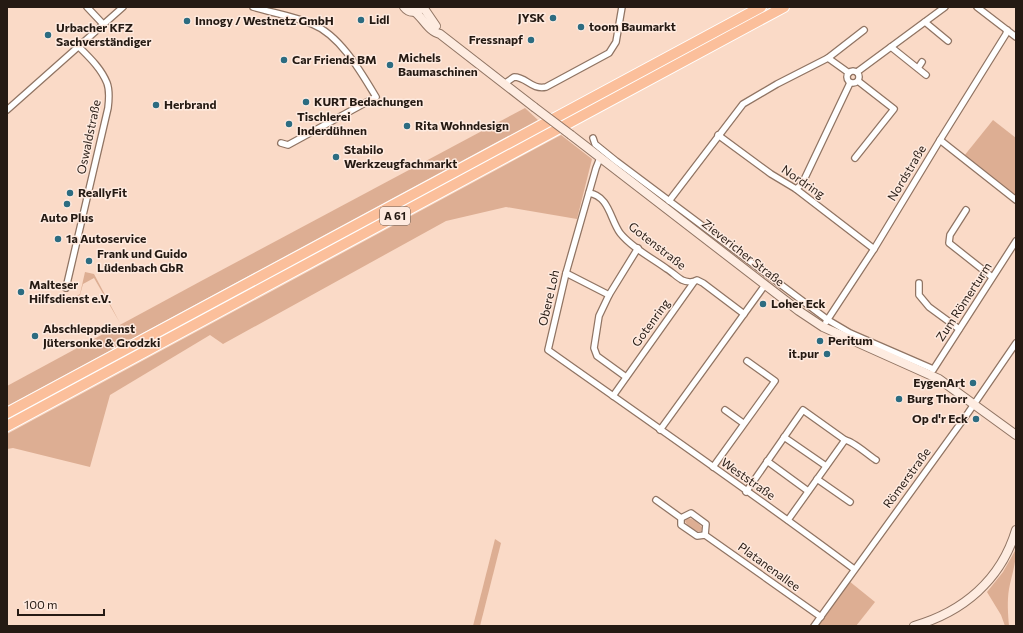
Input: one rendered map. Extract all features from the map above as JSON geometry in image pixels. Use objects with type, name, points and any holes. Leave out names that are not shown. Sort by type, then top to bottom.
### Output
[{"type":"highway","name":"A 61","points":[[7,413],[761,7]]},
{"type":"highway","name":"A 61","points":[[7,426],[784,7]]},
{"type":"street","points":[[87,7],[103,24]]},
{"type":"street","points":[[7,110],[123,7]]},
{"type":"street","points":[[253,7],[313,24],[331,35],[364,77],[376,96],[288,145],[281,143]]},
{"type":"street","points":[[404,7],[410,12],[420,9]]},
{"type":"street","points":[[504,84],[514,77],[518,77],[536,87],[541,88],[609,52],[616,42],[622,7]]},
{"type":"street","points":[[849,73],[853,71],[857,72],[946,7]]},
{"type":"street","points":[[977,7],[1016,38]]},
{"type":"street","name":"Zievericher Straße","points":[[420,9],[440,34],[765,285],[825,324],[932,372],[973,405],[1016,435]]},
{"type":"street","points":[[925,22],[948,41]]},
{"type":"street","points":[[669,201],[743,104],[777,84],[828,58],[864,30]]},
{"type":"street","name":"Nordstraße","points":[[825,324],[874,249],[1006,34],[1007,30]]},
{"type":"street","name":"Oswaldstraße","points":[[66,288],[108,108],[109,94],[108,84],[98,67],[78,46]]},
{"type":"street","points":[[891,47],[926,75]]},
{"type":"street","points":[[828,58],[849,73]]},
{"type":"street","points":[[918,68],[922,62]]},
{"type":"street","points":[[857,72],[859,76],[858,81]]},
{"type":"street","points":[[849,73],[847,79],[850,83]]},
{"type":"street","points":[[850,83],[855,83],[858,81]]},
{"type":"street","points":[[855,158],[894,109],[858,81]]},
{"type":"street","points":[[796,189],[802,184],[850,83]]},
{"type":"street","name":"Nordring","points":[[718,135],[771,174],[796,189],[874,249]]},
{"type":"street","name":"Zievericher Straße","points":[[593,138],[595,144],[825,324]]},
{"type":"street","points":[[940,140],[1016,200]]},
{"type":"street","name":"Obere Loh","points":[[600,158],[566,273],[548,350],[628,407]]},
{"type":"street","name":"Gotenstraße","points":[[589,193],[594,194],[601,199],[609,209],[620,232],[638,248],[683,280],[694,282],[697,280],[703,282],[744,314]]},
{"type":"street","points":[[966,210],[950,235],[949,244],[992,277]]},
{"type":"street","name":"Zum Römerturm","points":[[932,372],[1016,242]]},
{"type":"street","points":[[626,377],[597,356],[594,348],[599,316],[609,295],[638,248]]},
{"type":"street","points":[[566,273],[609,295]]},
{"type":"street","name":"Gotenring","points":[[612,396],[694,282]]},
{"type":"street","points":[[919,283],[919,295],[930,307],[959,329]]},
{"type":"street","points":[[660,430],[765,285]]},
{"type":"street","name":"Römerstraße","points":[[814,626],[1016,343]]},
{"type":"street","points":[[713,467],[774,381],[747,360]]},
{"type":"street","name":"Weststraße","points":[[628,407],[746,492],[788,520],[854,569]]},
{"type":"street","points":[[725,410],[744,423]]},
{"type":"street","points":[[746,492],[803,410],[845,440],[854,443],[876,460]]},
{"type":"street","points":[[784,437],[826,466]]},
{"type":"street","points":[[788,520],[845,440]]},
{"type":"street","points":[[767,461],[808,491]]},
{"type":"street","points":[[817,479],[850,502]]},
{"type":"street","name":"Platanenallee","points":[[656,500],[681,518],[681,525],[692,533],[697,536],[705,535],[821,618]]},
{"type":"street","points":[[681,518],[690,514],[706,524],[705,535]]},
{"type":"street","points":[[914,626],[954,609],[970,599],[980,590],[999,566],[1010,547],[1016,530]]},
{"type":"shaded area","points":[[525,108],[538,120],[7,406],[7,386]]},
{"type":"shaded area","points":[[993,120],[1016,138],[1016,196],[964,156]]},
{"type":"shaded area","points":[[561,135],[592,159],[577,219],[506,207],[446,221],[223,344],[210,335],[110,395],[90,467],[13,448],[7,449],[7,434]]},
{"type":"shaded area","points":[[85,272],[94,274],[120,323],[94,278],[83,284],[80,295],[71,299],[80,294]]},
{"type":"shaded area","points":[[686,518],[693,519],[697,522],[702,528],[701,531],[694,530],[690,527],[685,521]]},
{"type":"shaded area","points":[[495,539],[501,543],[480,626],[473,626]]},
{"type":"shaded area","points":[[1016,549],[1015,564],[1008,594],[1009,626],[1005,626],[1001,615],[987,592],[1003,572]]},
{"type":"shaded area","points":[[849,581],[875,602],[856,626],[818,626]]},
{"type":"place","name":"JYSK","points":[[553,18]]},
{"type":"place","name":"Lidl","points":[[361,20]]},
{"type":"place","name":"Innogy / Westnetz GmbH","points":[[187,21]]},
{"type":"place","name":"toom Baumarkt","points":[[581,27]]},
{"type":"place","name":"Urbacher KFZ Sachverständiger","points":[[48,35]]},
{"type":"place","name":"Fressnapf","points":[[531,40]]},
{"type":"place","name":"Car Friends BM","points":[[284,60]]},
{"type":"place","name":"Michels Baumaschinen","points":[[390,65]]},
{"type":"place","name":"KURT Bedachungen","points":[[306,102]]},
{"type":"place","name":"Herbrand","points":[[156,105]]},
{"type":"place","name":"Tischlerei Inderdühnen","points":[[289,124]]},
{"type":"place","name":"Rita Wohndesign","points":[[407,126]]},
{"type":"place","name":"Stabilo Werkzeugfachmarkt","points":[[336,157]]},
{"type":"place","name":"ReallyFit","points":[[70,193]]},
{"type":"place","name":"Auto Plus","points":[[67,204]]},
{"type":"place","name":"1a Autoservice","points":[[58,239]]},
{"type":"place","name":"Frank und Guido Lüdenbach GbR","points":[[89,261]]},
{"type":"place","name":"Malteser Hilfsdienst e.V.","points":[[21,292]]},
{"type":"place","name":"Loher Eck","points":[[763,304]]},
{"type":"place","name":"Abschleppdienst Jütersonke & Grodzki","points":[[35,336]]},
{"type":"place","name":"Peritum","points":[[820,341]]},
{"type":"place","name":"it.pur","points":[[827,354]]},
{"type":"place","name":"EygenArt","points":[[973,383]]},
{"type":"place","name":"Burg Thorr","points":[[899,399]]},
{"type":"place","name":"Op d'r Eck","points":[[976,419]]}]
